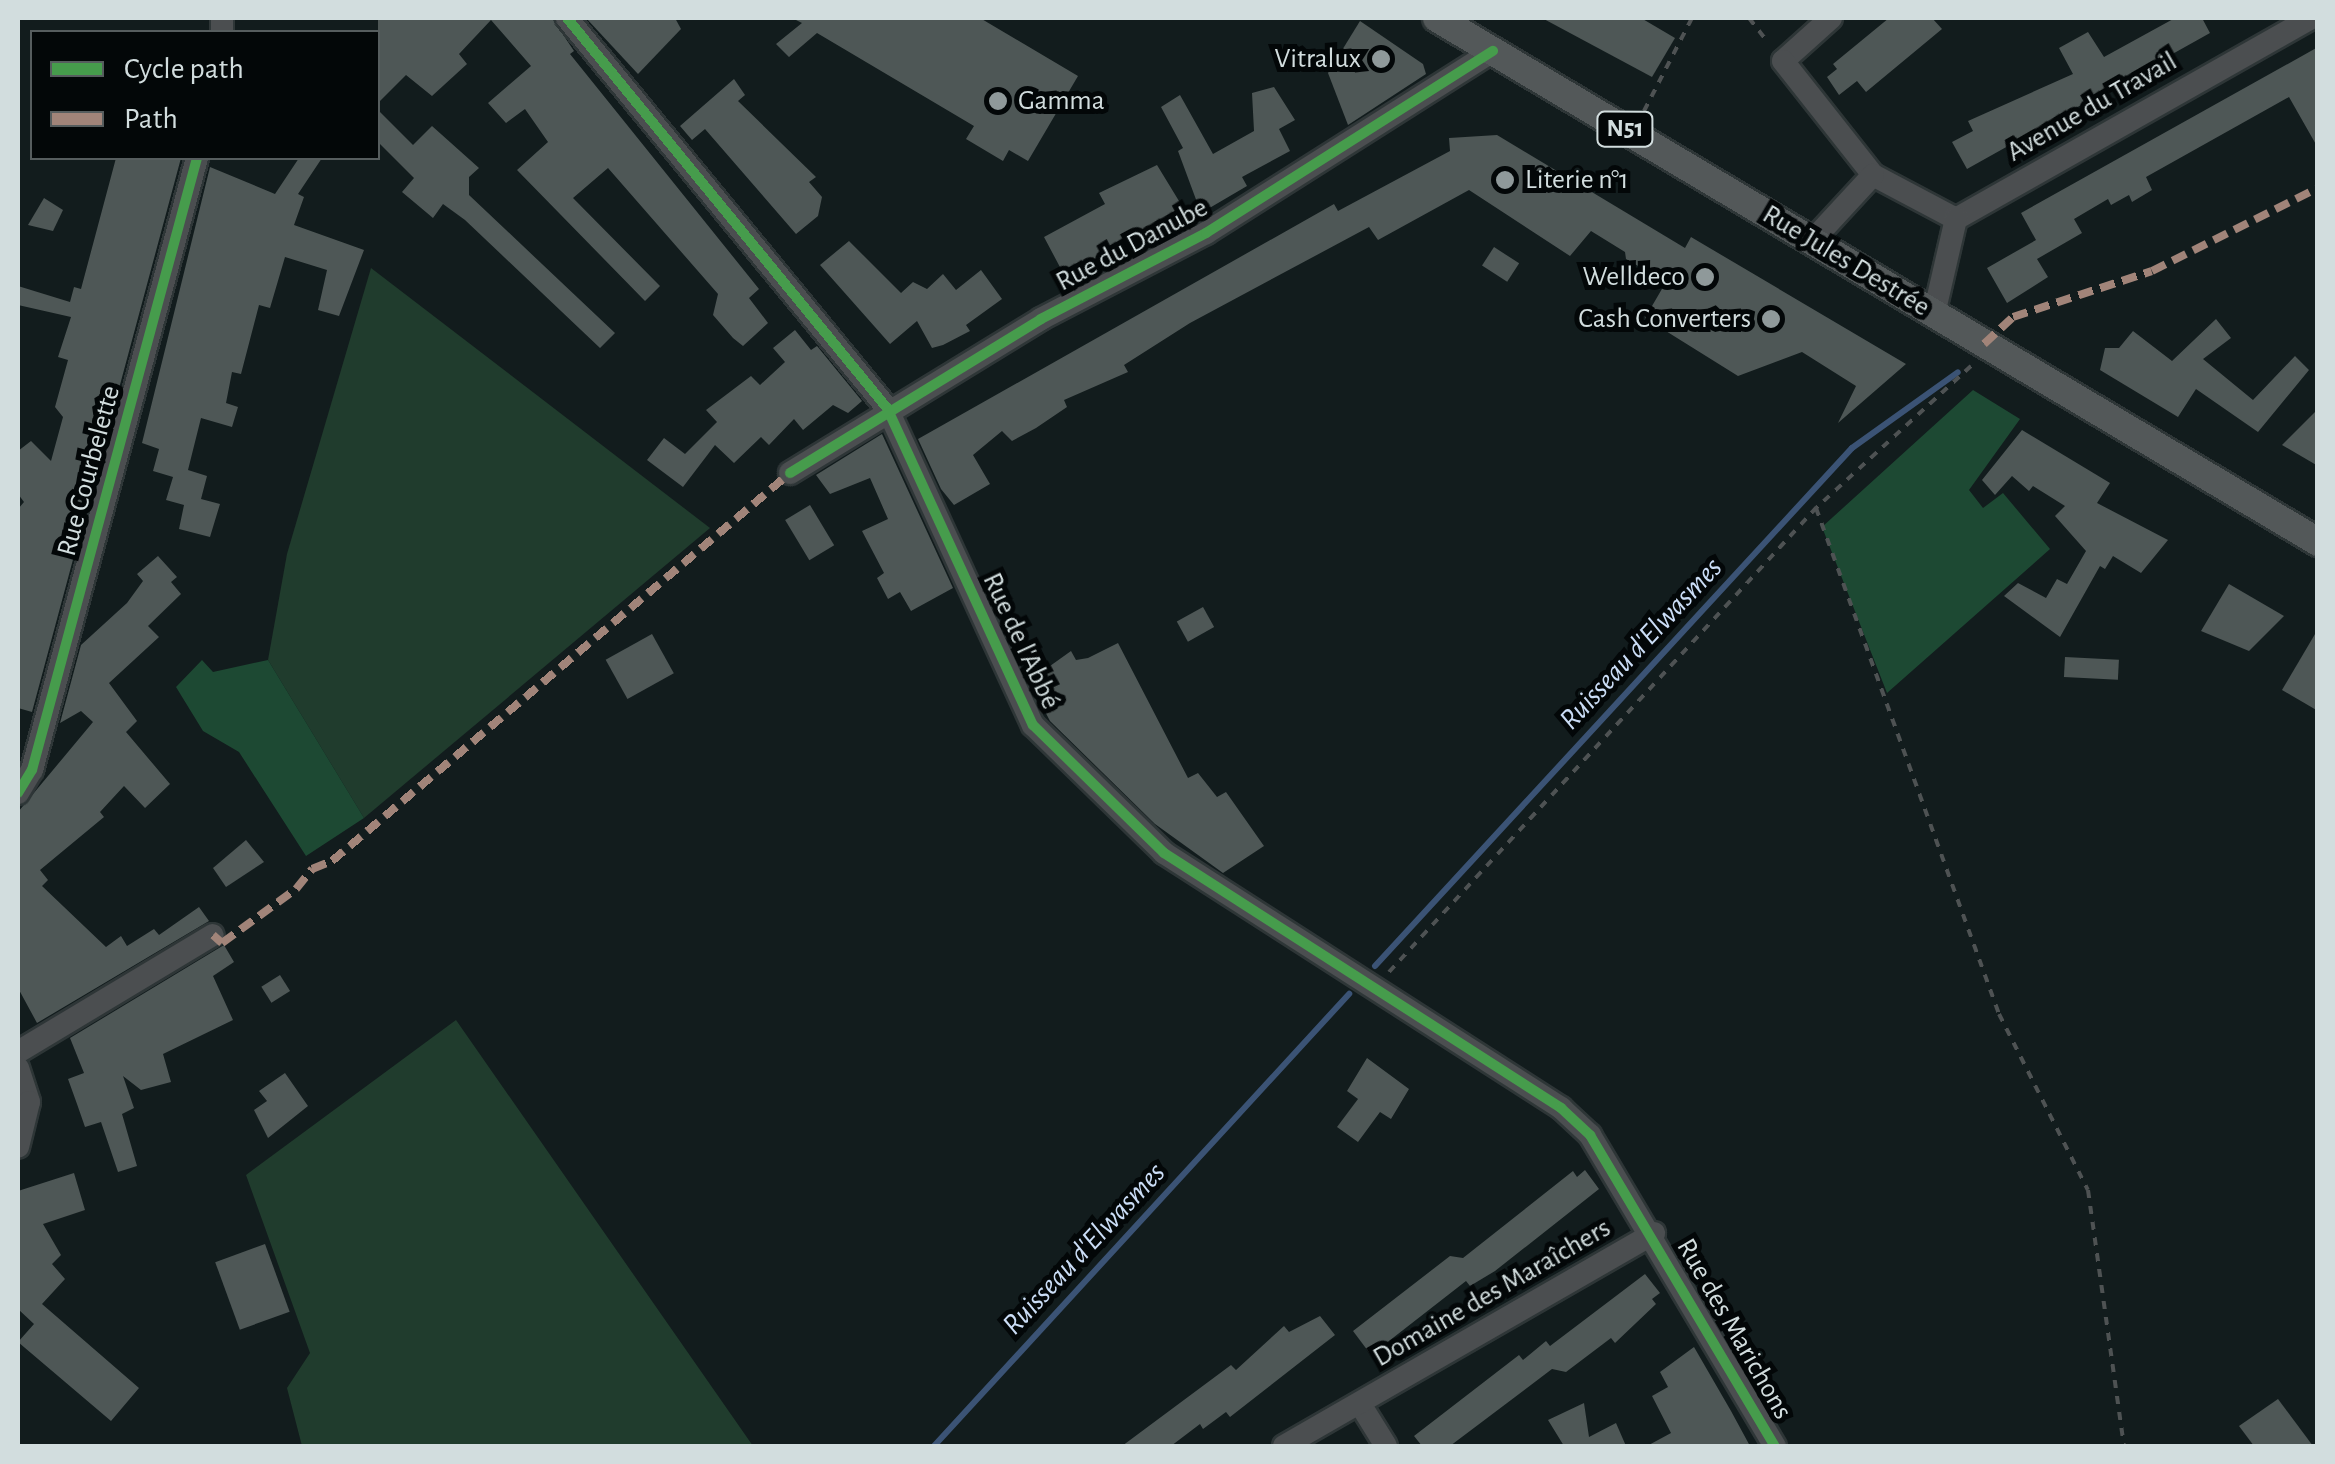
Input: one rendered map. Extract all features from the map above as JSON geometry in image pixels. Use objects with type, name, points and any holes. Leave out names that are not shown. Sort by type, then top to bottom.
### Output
[{"type":"main road","name":"Rue Jules Destrée","points":[[1437,18],[2318,542]]},
{"type":"street","name":"Rue de l'Abbé","points":[[567,18],[887,408],[1033,725],[1164,853],[1569,1115],[1608,1157],[1654,1233]]},
{"type":"street","points":[[1831,18],[1783,61],[1873,175],[1956,219],[1934,314]]},
{"type":"street","name":"Avenue du Travail","points":[[1956,219],[2311,18]]},
{"type":"street","name":"Rue du Danube","points":[[790,473],[887,408],[1206,233],[1493,51]]},
{"type":"street","name":"Rue Courbelette","points":[[18,794],[32,770],[196,160]]},
{"type":"street","points":[[1812,241],[1873,175]]},
{"type":"street","points":[[18,1052],[213,935]]},
{"type":"street","points":[[18,1068],[29,1102],[18,1147]]},
{"type":"street","name":"Domaine des Maraîchers","points":[[1284,1446],[1654,1233]]},
{"type":"street","name":"Rue des Marichons","points":[[1654,1233],[1776,1446]]},
{"type":"street","name":"Domaine des Maraîchers","points":[[1360,1404],[1386,1446]]},
{"type":"path","points":[[1633,134],[1692,18]]},
{"type":"path","points":[[1750,18],[1783,61]]},
{"type":"path","points":[[1373,990],[1816,508],[1942,398],[1984,344]]},
{"type":"path","points":[[1816,508],[1999,1014],[2088,1190],[2124,1446]]},
{"type":"green space","points":[[371,268],[710,528],[364,818],[268,660],[287,554]]},
{"type":"green space","points":[[1973,390],[2020,419],[1969,490],[1983,508],[2003,493],[2050,549],[1887,693],[1822,527]]},
{"type":"green space","points":[[202,660],[213,672],[268,660],[364,818],[306,856],[239,752],[203,731],[176,687]]},
{"type":"green space","points":[[456,1020],[753,1446],[302,1446],[287,1388],[310,1353],[246,1175]]},
{"type":"building","points":[[378,18],[552,18],[574,51],[570,54],[759,289],[749,298],[768,323],[743,346],[733,338],[713,315],[718,294],[608,168],[573,198],[660,286],[645,301],[517,170],[548,142],[525,109],[506,123],[488,103],[531,66],[491,20],[459,54],[467,64],[432,96],[406,75],[380,101]]},
{"type":"building","points":[[586,18],[675,18],[681,29],[638,74]]},
{"type":"building","name":"Gamma","points":[[792,18],[980,18],[1078,76],[1028,161],[1009,150],[1003,161],[966,139],[974,126],[817,33],[789,57],[776,44],[802,23]]},
{"type":"building","points":[[1542,18],[1641,18],[1675,38],[1652,77]]},
{"type":"building","points":[[1889,18],[1932,18],[1942,29],[1866,92],[1857,81],[1839,95],[1827,77],[1837,69],[1833,64]]},
{"type":"building","points":[[2175,18],[2202,18],[2210,33],[1967,169],[1952,142],[1973,131],[1968,121],[2073,74],[2059,48],[2088,32],[2104,57]]},
{"type":"building","points":[[1360,21],[1423,64],[1426,74],[1348,125],[1328,73]]},
{"type":"building","points":[[2318,47],[2318,148],[2289,97],[2146,177],[2152,190],[2132,202],[2129,195],[2111,205],[2108,199],[2074,219],[2082,233],[2037,259],[2048,277],[2007,303],[1987,268],[2036,240],[2021,213]]},
{"type":"building","points":[[734,79],[745,95],[738,101],[816,177],[809,182],[822,197],[818,216],[796,234],[705,129],[692,140],[680,126]]},
{"type":"building","points":[[1274,87],[1295,120],[1279,129],[1290,151],[1242,177],[1247,186],[1201,213],[1178,151],[1183,148],[1161,107],[1180,95],[1213,154],[1254,131],[1252,93]]},
{"type":"building","points":[[380,112],[413,145],[432,126],[479,168],[469,177],[469,195],[615,333],[600,348],[465,220],[443,204],[433,218],[402,192],[414,178],[380,144]]},
{"type":"building","points":[[1497,135],[1685,248],[1691,237],[1906,364],[1838,423],[1856,386],[1802,352],[1738,376],[1645,318],[1666,282],[1626,259],[1625,252],[1591,231],[1570,256],[1469,190],[1378,240],[1369,227],[1190,323],[1124,365],[1128,372],[1064,400],[1067,407],[1036,428],[1012,441],[1002,431],[973,455],[990,484],[954,505],[941,489],[918,439],[1334,204],[1338,211],[1450,151],[1449,138]]},
{"type":"building","points":[[115,160],[180,160],[32,712],[18,708],[18,509],[24,502],[18,494],[18,451],[31,441],[51,461],[63,417],[55,407],[68,360],[58,357],[71,317],[18,305],[18,286],[70,302],[74,287],[81,289]]},
{"type":"building","points":[[298,160],[321,160],[298,194],[304,197],[294,225],[364,250],[339,316],[318,310],[327,270],[285,257],[270,308],[259,305],[241,374],[232,372],[226,403],[238,407],[232,427],[201,418],[188,470],[207,476],[201,499],[220,504],[210,537],[179,529],[184,505],[166,500],[173,477],[153,471],[159,449],[142,443],[210,167],[275,194]]},
{"type":"building","points":[[1157,165],[1190,219],[1070,286],[1044,237],[1105,204],[1099,193]]},
{"type":"building","points":[[44,198],[63,210],[53,231],[28,225]]},
{"type":"building","points":[[849,241],[901,293],[913,282],[927,289],[943,274],[956,290],[981,270],[1002,299],[966,325],[970,331],[943,345],[932,348],[917,321],[890,344],[820,265]]},
{"type":"building","points":[[1494,247],[1519,263],[1507,282],[1482,265]]},
{"type":"building","points":[[2216,319],[2231,338],[2203,359],[2253,400],[2295,356],[2309,370],[2258,432],[2196,389],[2178,417],[2100,370],[2105,348],[2119,348],[2133,331],[2172,361]]},
{"type":"building","points":[[795,330],[811,350],[817,346],[862,401],[848,413],[833,405],[803,430],[794,419],[769,445],[761,437],[734,463],[715,445],[683,487],[647,460],[664,438],[685,454],[717,422],[706,410],[751,376],[760,385],[785,362],[773,348]]},
{"type":"building","points":[[2318,409],[2318,466],[2282,445]]},
{"type":"building","points":[[2022,430],[2110,483],[2097,503],[2168,540],[2141,573],[2113,556],[2105,569],[2100,566],[2060,637],[2004,596],[2018,583],[2046,598],[2057,579],[2067,584],[2086,551],[2055,516],[2065,506],[2033,486],[2029,491],[2012,476],[1995,495],[1982,480]]},
{"type":"building","points":[[882,434],[953,588],[911,611],[900,592],[888,599],[877,578],[884,573],[862,531],[888,519],[870,478],[830,494],[816,475]]},
{"type":"building","points":[[810,505],[834,545],[809,560],[785,520]]},
{"type":"building","points":[[158,556],[177,577],[171,582],[181,594],[148,626],[159,637],[109,683],[137,721],[126,732],[170,784],[145,808],[124,786],[100,812],[104,817],[40,870],[48,880],[42,886],[106,947],[121,936],[127,946],[154,929],[159,935],[199,907],[209,921],[37,1023],[18,988],[18,812],[93,722],[81,711],[60,723],[81,645],[127,603],[143,581],[137,574]]},
{"type":"building","points":[[2229,584],[2284,616],[2249,651],[2201,631]]},
{"type":"building","points":[[1203,607],[1214,627],[1188,642],[1177,622]]},
{"type":"building","points":[[2318,629],[2318,711],[2282,690]]},
{"type":"building","points":[[652,634],[674,673],[627,699],[606,660]]},
{"type":"building","points":[[1118,643],[1188,778],[1198,773],[1217,797],[1226,792],[1264,846],[1223,873],[1155,824],[1050,721],[1029,681],[1071,651],[1076,660],[1088,658]]},
{"type":"building","points":[[2065,657],[2119,660],[2118,680],[2064,677]]},
{"type":"building","points":[[246,840],[264,862],[226,887],[213,868]]},
{"type":"building","points":[[224,945],[234,962],[213,976],[233,1020],[163,1054],[171,1082],[141,1090],[123,1076],[134,1108],[122,1114],[137,1166],[118,1172],[101,1122],[85,1127],[68,1079],[84,1073],[70,1038]]},
{"type":"building","points":[[280,975],[290,991],[271,1003],[261,987]]},
{"type":"building","points":[[1367,1058],[1409,1089],[1391,1119],[1380,1112],[1358,1142],[1337,1127],[1358,1099],[1347,1091]]},
{"type":"building","points":[[285,1073],[308,1106],[268,1138],[254,1110],[267,1101],[259,1091]]},
{"type":"building","points":[[1585,1170],[1599,1189],[1495,1271],[1470,1286],[1466,1281],[1371,1355],[1353,1331],[1450,1256],[1463,1258],[1573,1171],[1577,1177]]},
{"type":"building","points":[[74,1173],[85,1210],[43,1224],[61,1255],[52,1264],[65,1279],[42,1304],[139,1388],[111,1421],[18,1342],[34,1324],[18,1309],[18,1191]]},
{"type":"building","points":[[265,1244],[290,1312],[240,1330],[215,1262]]},
{"type":"building","points":[[1645,1274],[1660,1293],[1652,1299],[1656,1304],[1615,1343],[1611,1338],[1566,1372],[1552,1369],[1450,1446],[1422,1446],[1414,1436],[1519,1355],[1523,1360],[1546,1341],[1550,1346]]},
{"type":"building","points":[[1320,1316],[1335,1335],[1230,1417],[1226,1412],[1203,1429],[1200,1424],[1171,1446],[1122,1446],[1231,1365],[1236,1370],[1284,1326],[1289,1332]]},
{"type":"building","points":[[1694,1347],[1750,1446],[1647,1446],[1671,1433],[1652,1396],[1668,1387],[1660,1372]]},
{"type":"building","points":[[2278,1399],[2313,1446],[2254,1446],[2239,1426]]},
{"type":"building","points":[[1584,1403],[1589,1437],[1616,1423],[1626,1446],[1564,1446],[1548,1420]]},
{"type":"waterway","name":"Ruisseau d'Elwasmes","points":[[1375,966],[1852,448],[1958,372]]},
{"type":"waterway","name":"Ruisseau d'Elwasmes","points":[[934,1446],[1349,994]]},
{"type":"marked path","points":[[1984,344],[2013,317],[2152,271],[2318,188]]},
{"type":"marked path","points":[[213,935],[222,943],[296,889],[312,869],[332,861],[790,473]]},
{"type":"cycle path","points":[[567,18],[887,408],[1033,725],[1164,853],[1561,1108],[1590,1135],[1775,1446]]},
{"type":"cycle path","points":[[790,473],[1041,319],[1206,233],[1493,51]]},
{"type":"cycle path","points":[[18,793],[32,770],[196,160]]},
{"type":"place","name":"Vitralux","points":[[1381,59]]},
{"type":"place","name":"Gamma","points":[[998,101]]},
{"type":"place","name":"Literie n°1","points":[[1505,180]]},
{"type":"place","name":"Welldeco","points":[[1705,277]]},
{"type":"place","name":"Cash Converters","points":[[1771,319]]}]
